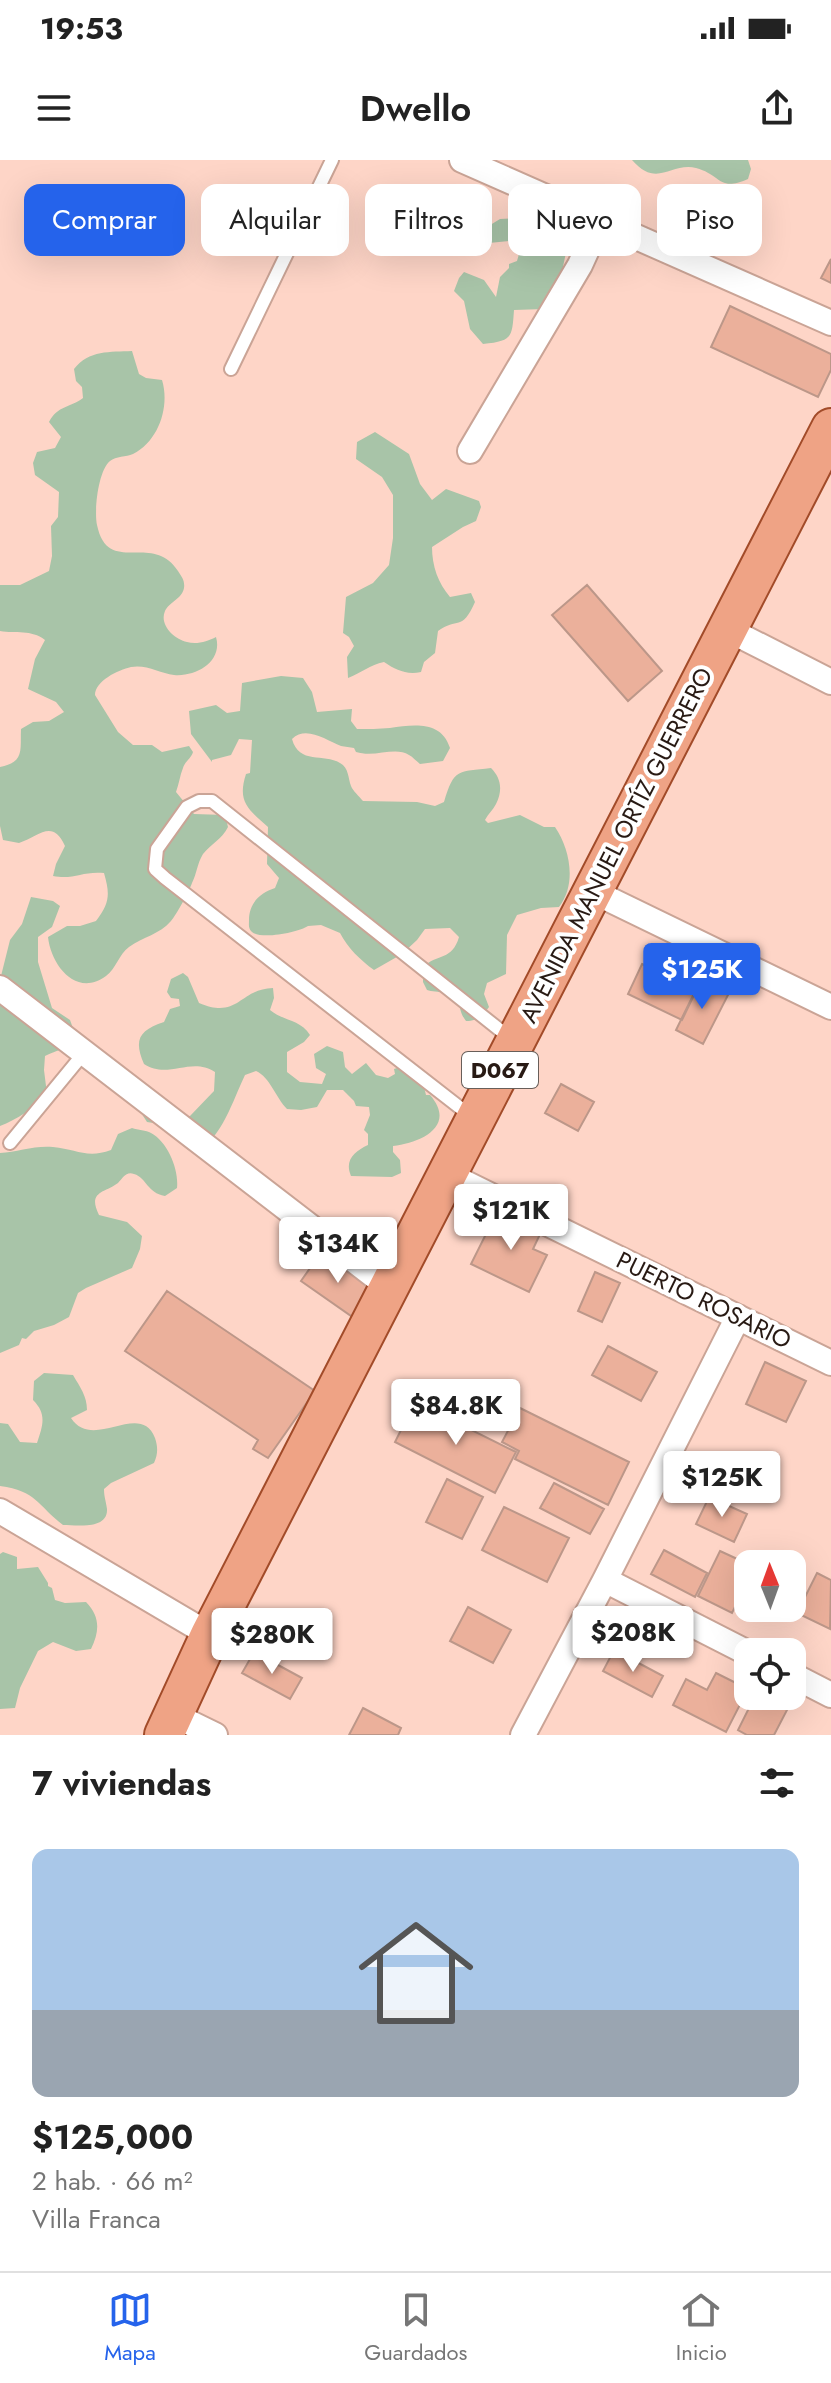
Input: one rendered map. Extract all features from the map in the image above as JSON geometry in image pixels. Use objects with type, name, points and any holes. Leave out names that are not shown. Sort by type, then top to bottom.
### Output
[{"type":"main road","name":"AVENIDA MANUEL ORTÍZ GUERRERO","points":[[169,1725],[210,1635],[831,428]]},
{"type":"street","points":[[462,160],[516,184]]},
{"type":"street","points":[[641,239],[831,323]]},
{"type":"street","points":[[470,451],[584,256]]},
{"type":"street","points":[[727,629],[831,682]]},
{"type":"street","points":[[592,891],[831,1007]]},
{"type":"street","points":[[0,988],[390,1288]]},
{"type":"street","name":"PUERTO ROSARIO","points":[[447,1174],[831,1363]]},
{"type":"street","points":[[523,1735],[738,1317]]},
{"type":"street","points":[[0,1511],[210,1635]]},
{"type":"street","points":[[605,1580],[734,1646]]},
{"type":"street","points":[[806,1682],[831,1695]]},
{"type":"street","points":[[169,1725],[215,1735]]},
{"type":"lane","points":[[231,369],[332,160]]},
{"type":"lane","points":[[475,1119],[165,878],[155,869],[157,849],[187,807],[199,801],[212,801],[515,1042]]},
{"type":"lane","points":[[10,1143],[84,1053]]},
{"type":"green space","points":[[632,160],[748,160],[751,169],[748,179],[731,184],[696,168],[679,168],[657,174],[641,168]]},
{"type":"green space","points":[[508,219],[508,241],[492,243],[492,224]]},
{"type":"green space","points":[[518,256],[565,256],[561,276],[544,309],[514,310],[509,336],[483,344],[470,329],[464,301],[454,291],[459,278],[464,272],[484,280],[496,297],[500,277],[509,264],[517,261]]},
{"type":"green space","points":[[132,351],[139,374],[162,380],[163,411],[150,441],[133,454],[112,459],[106,466],[98,492],[97,525],[103,540],[111,548],[121,552],[156,554],[168,560],[181,575],[184,586],[181,595],[165,611],[166,626],[173,635],[187,642],[198,643],[216,637],[217,646],[212,660],[199,670],[174,675],[131,667],[103,681],[95,695],[118,732],[133,745],[152,745],[162,752],[189,746],[193,752],[184,766],[176,792],[194,814],[225,815],[228,827],[203,854],[194,879],[171,921],[129,947],[106,976],[85,983],[75,981],[60,967],[48,937],[67,926],[96,921],[108,898],[104,873],[53,876],[65,846],[55,833],[45,832],[19,843],[3,840],[0,826],[0,767],[14,762],[20,754],[21,729],[33,722],[49,721],[64,712],[56,702],[28,689],[35,659],[45,640],[29,633],[0,631],[0,585],[20,585],[49,571],[51,526],[58,517],[59,492],[35,475],[33,463],[37,452],[55,448],[61,437],[49,422],[53,416],[83,398],[74,369],[93,355]]},
{"type":"green space","points":[[375,432],[409,454],[420,484],[432,500],[446,489],[479,501],[481,507],[476,521],[432,547],[436,574],[446,592],[450,597],[471,593],[475,602],[463,621],[438,631],[435,653],[424,662],[421,672],[401,671],[384,662],[348,678],[347,657],[354,646],[343,633],[346,597],[373,583],[389,565],[393,538],[393,495],[382,477],[356,459],[357,442]]},
{"type":"green space","points":[[281,676],[303,678],[312,692],[317,712],[352,709],[351,721],[357,729],[425,726],[446,739],[450,748],[443,761],[420,764],[403,753],[356,752],[354,748],[310,733],[292,739],[300,752],[343,765],[352,788],[363,801],[417,802],[435,806],[444,802],[451,783],[459,774],[491,768],[499,780],[500,789],[496,804],[485,820],[488,823],[520,815],[544,827],[555,827],[568,856],[570,877],[565,898],[559,907],[517,915],[507,935],[506,974],[487,983],[484,994],[489,1007],[479,1018],[466,1021],[456,998],[427,990],[423,982],[423,967],[453,950],[456,945],[459,937],[450,928],[425,929],[402,954],[374,970],[355,953],[340,933],[321,925],[272,935],[257,934],[250,929],[253,904],[275,888],[279,878],[267,864],[268,827],[250,810],[244,798],[246,774],[250,773],[252,740],[239,739],[231,755],[212,762],[191,734],[189,711],[216,705],[227,713],[240,711],[242,683]]},
{"type":"green space","points":[[31,897],[53,901],[60,906],[52,927],[38,937],[38,962],[52,1008],[70,1020],[74,1031],[66,1046],[45,1056],[47,1094],[25,1113],[0,1126],[0,980],[10,940],[22,924]]},
{"type":"green space","points":[[183,973],[188,977],[199,1003],[212,1007],[231,1006],[253,993],[273,988],[270,1010],[301,1026],[310,1035],[287,1052],[287,1072],[300,1082],[322,1084],[326,1074],[316,1068],[314,1054],[327,1046],[343,1052],[345,1067],[352,1074],[366,1063],[376,1075],[388,1078],[395,1074],[394,1069],[403,1066],[422,1079],[426,1095],[430,1095],[437,1106],[440,1116],[438,1124],[424,1137],[393,1146],[393,1152],[400,1160],[401,1173],[392,1177],[351,1176],[349,1165],[352,1157],[368,1145],[368,1134],[364,1130],[370,1115],[369,1107],[356,1106],[343,1090],[327,1090],[317,1107],[287,1109],[265,1078],[256,1071],[245,1075],[226,1118],[213,1137],[196,1153],[190,1151],[165,1127],[147,1122],[136,1105],[190,1116],[214,1091],[215,1072],[197,1066],[162,1070],[153,1068],[144,1064],[139,1048],[144,1032],[164,1022],[170,1009],[180,1006],[179,999],[171,998],[167,992],[171,979]]},
{"type":"green space","points":[[132,1128],[149,1132],[163,1143],[174,1165],[177,1188],[165,1196],[154,1192],[138,1176],[129,1173],[96,1197],[99,1215],[127,1222],[142,1236],[132,1268],[78,1293],[69,1317],[34,1331],[26,1339],[22,1338],[19,1345],[0,1353],[0,1153],[47,1147],[88,1154],[103,1153],[111,1150],[118,1134]]},
{"type":"green space","points":[[44,1373],[73,1375],[87,1405],[87,1410],[71,1418],[80,1427],[91,1430],[139,1424],[148,1428],[155,1438],[157,1450],[154,1463],[104,1489],[106,1516],[97,1523],[63,1525],[29,1495],[0,1486],[0,1423],[8,1424],[20,1442],[37,1443],[42,1420],[33,1400],[34,1381]]},
{"type":"green space","points":[[3,1552],[17,1557],[17,1569],[38,1567],[52,1588],[55,1600],[86,1602],[96,1618],[97,1630],[91,1649],[76,1651],[53,1642],[38,1651],[20,1688],[15,1708],[0,1709],[0,1554]]},
{"type":"building","points":[[831,259],[831,283],[821,278]]},
{"type":"building","points":[[730,306],[831,354],[831,370],[818,397],[711,347]]},
{"type":"building","points":[[587,585],[662,671],[628,701],[552,615]]},
{"type":"building","points":[[642,964],[696,991],[682,1020],[628,994]]},
{"type":"building","points":[[701,979],[729,993],[703,1044],[676,1030]]},
{"type":"building","points":[[561,1084],[594,1102],[578,1131],[545,1113]]},
{"type":"building","points":[[512,1216],[542,1230],[533,1249],[547,1255],[529,1292],[471,1264],[492,1222]]},
{"type":"building","points":[[322,1251],[375,1289],[354,1318],[301,1281]]},
{"type":"building","points":[[595,1272],[620,1283],[602,1322],[578,1311]]},
{"type":"building","points":[[167,1291],[315,1391],[268,1458],[253,1449],[258,1440],[125,1351]]},
{"type":"building","points":[[608,1346],[657,1372],[641,1401],[592,1375]]},
{"type":"building","points":[[765,1362],[806,1381],[786,1422],[746,1404]]},
{"type":"building","points":[[415,1402],[516,1452],[495,1493],[395,1442]]},
{"type":"building","points":[[520,1408],[629,1462],[608,1505],[515,1459],[519,1451],[502,1442]]},
{"type":"building","points":[[447,1479],[483,1497],[462,1539],[426,1522]]},
{"type":"building","points":[[554,1483],[604,1509],[590,1534],[540,1508]]},
{"type":"building","points":[[709,1497],[747,1514],[734,1542],[696,1524]]},
{"type":"building","points":[[504,1507],[569,1538],[547,1582],[482,1550]]},
{"type":"building","points":[[664,1550],[707,1573],[695,1597],[651,1574]]},
{"type":"building","points":[[720,1551],[734,1558],[732,1613],[698,1596]]},
{"type":"building","points":[[817,1573],[831,1580],[830,1629],[806,1617],[806,1595]]},
{"type":"building","points":[[468,1607],[511,1630],[493,1663],[450,1641]]},
{"type":"building","points":[[614,1650],[663,1676],[652,1697],[603,1671]]},
{"type":"building","points":[[254,1652],[302,1678],[290,1699],[242,1673]]},
{"type":"building","points":[[716,1673],[734,1682],[734,1710],[737,1710],[726,1732],[673,1705],[686,1679],[707,1690]]},
{"type":"building","points":[[363,1708],[401,1728],[398,1735],[349,1735]]},
{"type":"building","points":[[748,1710],[787,1710],[774,1735],[747,1735],[738,1730]]}]
